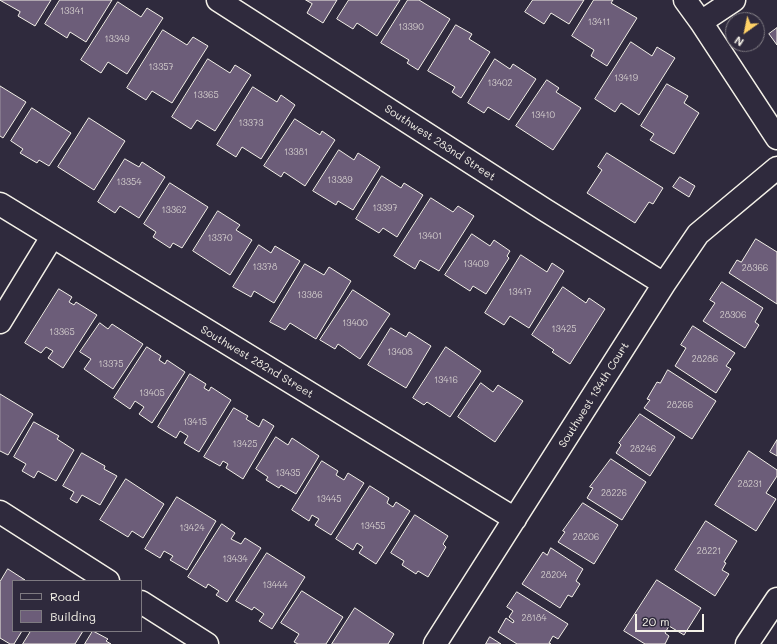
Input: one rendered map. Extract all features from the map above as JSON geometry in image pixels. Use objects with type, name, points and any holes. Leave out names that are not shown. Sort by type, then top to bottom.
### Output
[{"type":"street","name":"Southwest 283nd Street","points":[[218,0],[545,210],[664,284]]},
{"type":"street","points":[[684,0],[701,22],[777,138]]},
{"type":"street","points":[[701,22],[734,0]]},
{"type":"street","name":"Southwest 134th Court","points":[[435,644],[664,284],[698,234],[777,168]]},
{"type":"street","name":"Southwest 282nd Street","points":[[0,204],[515,520]]},
{"type":"street","points":[[0,322],[52,237]]},
{"type":"street","points":[[0,512],[106,580]]},
{"type":"street","points":[[747,644],[777,599]]},
{"type":"street","points":[[142,603],[207,644]]},
{"type":"building","points":[[0,0],[51,0],[35,26],[18,16],[20,12]]},
{"type":"building","points":[[60,0],[112,0],[86,42],[70,32],[67,38],[45,24]]},
{"type":"building","points":[[306,0],[337,0],[323,23],[307,13],[312,4]]},
{"type":"building","points":[[349,0],[400,0],[377,36],[357,23],[353,29],[337,19]]},
{"type":"building","points":[[408,0],[419,0],[450,19],[418,70],[407,63],[409,60],[381,43]]},
{"type":"building","points":[[533,0],[584,0],[569,24],[551,13],[544,24],[525,12]]},
{"type":"building","points":[[594,0],[613,0],[611,3],[637,18],[607,66],[591,56],[594,50],[572,36]]},
{"type":"building","points":[[118,2],[141,17],[147,8],[163,18],[127,74],[108,62],[101,73],[81,60]]},
{"type":"building","points":[[456,25],[472,34],[469,39],[490,52],[461,98],[452,92],[455,87],[428,71]]},
{"type":"building","points":[[777,28],[777,45],[769,34]]},
{"type":"building","points":[[163,30],[187,45],[193,37],[208,46],[172,103],[152,91],[146,100],[127,88]]},
{"type":"building","points":[[631,42],[652,56],[657,47],[675,58],[639,115],[621,103],[615,112],[595,99]]},
{"type":"building","points":[[208,59],[230,73],[235,65],[251,75],[215,131],[197,120],[191,129],[172,117]]},
{"type":"building","points":[[495,59],[510,69],[513,64],[536,79],[509,120],[488,107],[484,113],[468,103]]},
{"type":"building","points":[[547,80],[559,88],[556,92],[581,108],[553,150],[516,126]]},
{"type":"building","points":[[667,84],[688,96],[684,103],[699,113],[674,154],[650,140],[654,134],[641,126]]},
{"type":"building","points":[[0,86],[26,102],[3,138],[0,136]]},
{"type":"building","points":[[253,87],[277,102],[281,95],[295,105],[261,159],[242,147],[236,157],[217,145]]},
{"type":"building","points":[[32,108],[71,133],[49,166],[39,160],[37,163],[20,153],[23,149],[11,141]]},
{"type":"building","points":[[89,118],[125,141],[94,190],[58,167]]},
{"type":"building","points":[[295,119],[320,135],[322,131],[335,140],[305,186],[284,172],[281,177],[264,166]]},
{"type":"building","points":[[339,150],[354,160],[358,153],[380,167],[353,210],[338,201],[336,205],[313,191]]},
{"type":"building","points":[[607,153],[663,188],[653,204],[649,202],[635,223],[587,193],[602,170],[598,167]]},
{"type":"building","points":[[125,159],[139,167],[142,162],[165,177],[139,218],[120,206],[115,213],[98,202]]},
{"type":"building","points":[[382,176],[401,188],[404,183],[423,195],[397,237],[383,228],[379,233],[356,219]]},
{"type":"building","points":[[680,177],[695,186],[689,197],[673,187]]},
{"type":"building","points":[[170,183],[208,207],[182,248],[173,243],[170,248],[153,237],[156,232],[144,224]]},
{"type":"building","points":[[431,198],[453,212],[458,206],[474,216],[439,271],[420,260],[415,269],[394,256]]},
{"type":"building","points":[[218,211],[240,225],[236,230],[252,240],[230,275],[193,251]]},
{"type":"building","points":[[472,234],[490,246],[494,240],[510,251],[507,256],[509,258],[486,294],[473,286],[470,291],[445,275]]},
{"type":"building","points":[[756,239],[777,252],[777,304],[729,273],[737,260],[741,262]]},
{"type":"building","points":[[259,245],[271,253],[275,246],[300,261],[274,303],[254,291],[251,297],[233,287]]},
{"type":"building","points":[[521,255],[547,272],[552,263],[564,271],[529,328],[510,316],[504,325],[485,313]]},
{"type":"building","points":[[305,264],[324,275],[329,267],[351,281],[316,339],[290,323],[285,330],[270,322]]},
{"type":"building","points":[[722,282],[763,308],[755,322],[759,325],[745,348],[703,321],[715,303],[710,300]]},
{"type":"building","points":[[563,287],[586,303],[589,298],[605,309],[570,364],[552,352],[554,350],[532,335]]},
{"type":"building","points":[[59,289],[72,297],[69,302],[74,305],[76,302],[97,315],[63,368],[48,358],[53,351],[46,347],[41,353],[25,343]]},
{"type":"building","points":[[353,290],[390,314],[360,359],[338,344],[335,349],[320,340]]},
{"type":"building","points":[[100,323],[108,329],[112,324],[143,344],[113,389],[84,369],[91,359],[80,352]]},
{"type":"building","points":[[693,326],[735,353],[726,366],[731,369],[716,393],[675,366],[686,348],[681,345]]},
{"type":"building","points":[[391,328],[406,337],[409,332],[431,346],[406,388],[368,365]]},
{"type":"building","points":[[147,347],[161,356],[159,360],[165,364],[167,360],[185,372],[152,423],[139,414],[144,407],[135,401],[130,409],[114,398]]},
{"type":"building","points":[[446,347],[481,371],[450,417],[427,402],[424,405],[413,398]]},
{"type":"building","points":[[668,370],[716,401],[692,439],[644,408],[650,400],[647,399],[657,382],[660,383]]},
{"type":"building","points":[[190,374],[206,384],[204,388],[209,391],[211,387],[231,400],[199,452],[184,443],[188,436],[180,431],[176,438],[158,427]]},
{"type":"building","points":[[481,383],[493,392],[498,385],[523,401],[495,442],[458,417]]},
{"type":"building","points":[[0,394],[33,414],[8,455],[0,451]]},
{"type":"building","points":[[234,408],[248,416],[246,419],[259,427],[263,419],[274,426],[243,479],[226,468],[228,464],[223,461],[220,466],[204,457]]},
{"type":"building","points":[[640,414],[675,437],[650,476],[616,453],[621,445],[619,443]]},
{"type":"building","points":[[34,422],[59,436],[57,439],[74,450],[56,481],[38,471],[34,478],[22,471],[26,464],[14,457]]},
{"type":"building","points":[[276,437],[288,445],[292,438],[319,456],[296,494],[281,485],[279,488],[266,480],[268,477],[256,469]]},
{"type":"building","points":[[777,440],[777,456],[770,452]]},
{"type":"building","points":[[749,451],[777,470],[777,476],[766,493],[776,499],[756,531],[715,505]]},
{"type":"building","points":[[82,453],[105,466],[104,469],[117,476],[100,505],[82,495],[77,503],[70,499],[74,492],[63,486]]},
{"type":"building","points":[[611,459],[646,482],[622,520],[587,498],[593,488],[590,487]]},
{"type":"building","points":[[322,461],[338,471],[336,475],[344,480],[348,473],[364,483],[331,535],[315,525],[319,519],[312,515],[309,521],[292,510]]},
{"type":"building","points":[[126,479],[164,504],[143,538],[132,531],[128,537],[100,520]]},
{"type":"building","points":[[370,486],[389,498],[387,503],[393,507],[396,502],[410,511],[376,564],[359,553],[363,547],[357,543],[353,550],[336,539]]},
{"type":"building","points":[[177,497],[216,521],[187,570],[170,560],[173,556],[164,551],[160,558],[145,549]]},
{"type":"building","points":[[583,503],[618,525],[594,564],[558,542],[565,532],[563,531]]},
{"type":"building","points":[[415,515],[448,536],[443,544],[446,547],[428,577],[418,571],[416,574],[402,565],[404,561],[391,553]]},
{"type":"building","points":[[706,521],[737,541],[724,562],[726,563],[722,570],[729,574],[715,596],[675,570]]},
{"type":"building","points":[[222,524],[235,533],[231,539],[241,544],[245,538],[261,548],[227,602],[216,595],[219,591],[208,584],[206,588],[188,577]]},
{"type":"building","points":[[551,548],[583,569],[576,581],[580,584],[572,597],[568,595],[560,608],[522,584],[543,552],[547,555]]},
{"type":"building","points":[[267,553],[305,577],[272,629],[259,621],[264,614],[254,607],[252,610],[236,601]]},
{"type":"building","points":[[8,569],[25,580],[12,580],[12,632],[21,632],[14,644],[10,644],[0,638],[0,582]]},
{"type":"building","points":[[657,580],[701,608],[684,635],[669,626],[665,633],[669,636],[665,644],[645,644],[624,631]]},
{"type":"building","points":[[302,591],[343,617],[326,644],[298,644],[294,642],[299,634],[281,623]]},
{"type":"building","points":[[517,592],[568,624],[558,639],[553,636],[549,643],[551,644],[517,644],[498,632],[506,618],[513,623],[514,621],[509,617],[513,611],[507,607]]},
{"type":"building","points":[[355,608],[394,634],[388,644],[332,644]]},
{"type":"building","points":[[30,632],[82,632],[75,644],[23,644]]},
{"type":"building","points":[[92,632],[95,632],[108,639],[106,641],[111,644],[85,644]]},
{"type":"building","points":[[490,637],[501,644],[486,644]]}]
